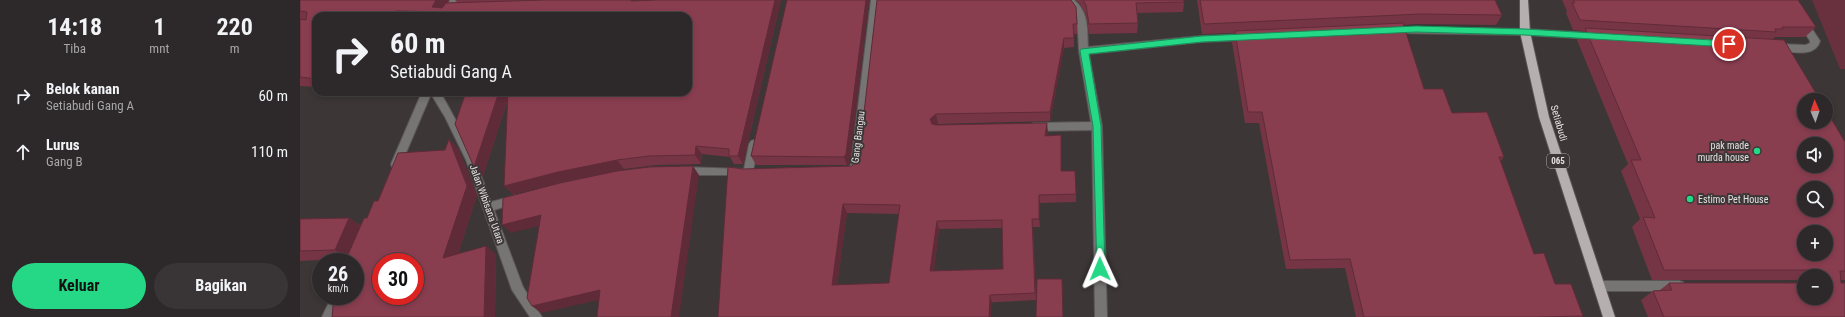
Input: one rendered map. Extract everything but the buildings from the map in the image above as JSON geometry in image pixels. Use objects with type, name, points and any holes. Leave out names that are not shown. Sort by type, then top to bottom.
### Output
[{"type":"main road","name":"Setiabudi","points":[[1524,0],[1525,32],[1544,118],[1609,317]]},
{"type":"street","name":"Gang Bangau","points":[[842,172],[850,171],[856,165],[875,0]]},
{"type":"street","points":[[1068,0],[1078,8],[1081,16],[1084,51],[1097,126],[1101,317]]},
{"type":"street","points":[[1768,46],[1808,49],[1814,45],[1815,41],[1788,0]]},
{"type":"street","points":[[1384,31],[1416,29],[1525,32],[1603,37]]},
{"type":"street","points":[[1084,51],[1202,39],[1257,36]]},
{"type":"street","points":[[392,176],[425,96]]},
{"type":"street","name":"Jalan Wibisana Utara","points":[[437,96],[449,115],[471,160],[518,290],[536,317]]},
{"type":"street","points":[[1026,127],[1097,126]]},
{"type":"street","points":[[672,170],[752,172],[756,134]]},
{"type":"street","points":[[488,207],[525,197]]},
{"type":"street","points":[[1599,286],[1693,286]]},
{"type":"street","points":[[328,317],[334,305]]},
{"type":"shaded area","points":[[1812,0],[1845,0],[1845,69],[1840,69]]},
{"type":"place","name":"pak made murda house","points":[[1757,151]]},
{"type":"place","name":"Estimo Pet House","points":[[1690,199]]},
{"type":"route","points":[[1100,269],[1097,126],[1084,51],[1202,39],[1416,29],[1525,32],[1729,44]]}]
